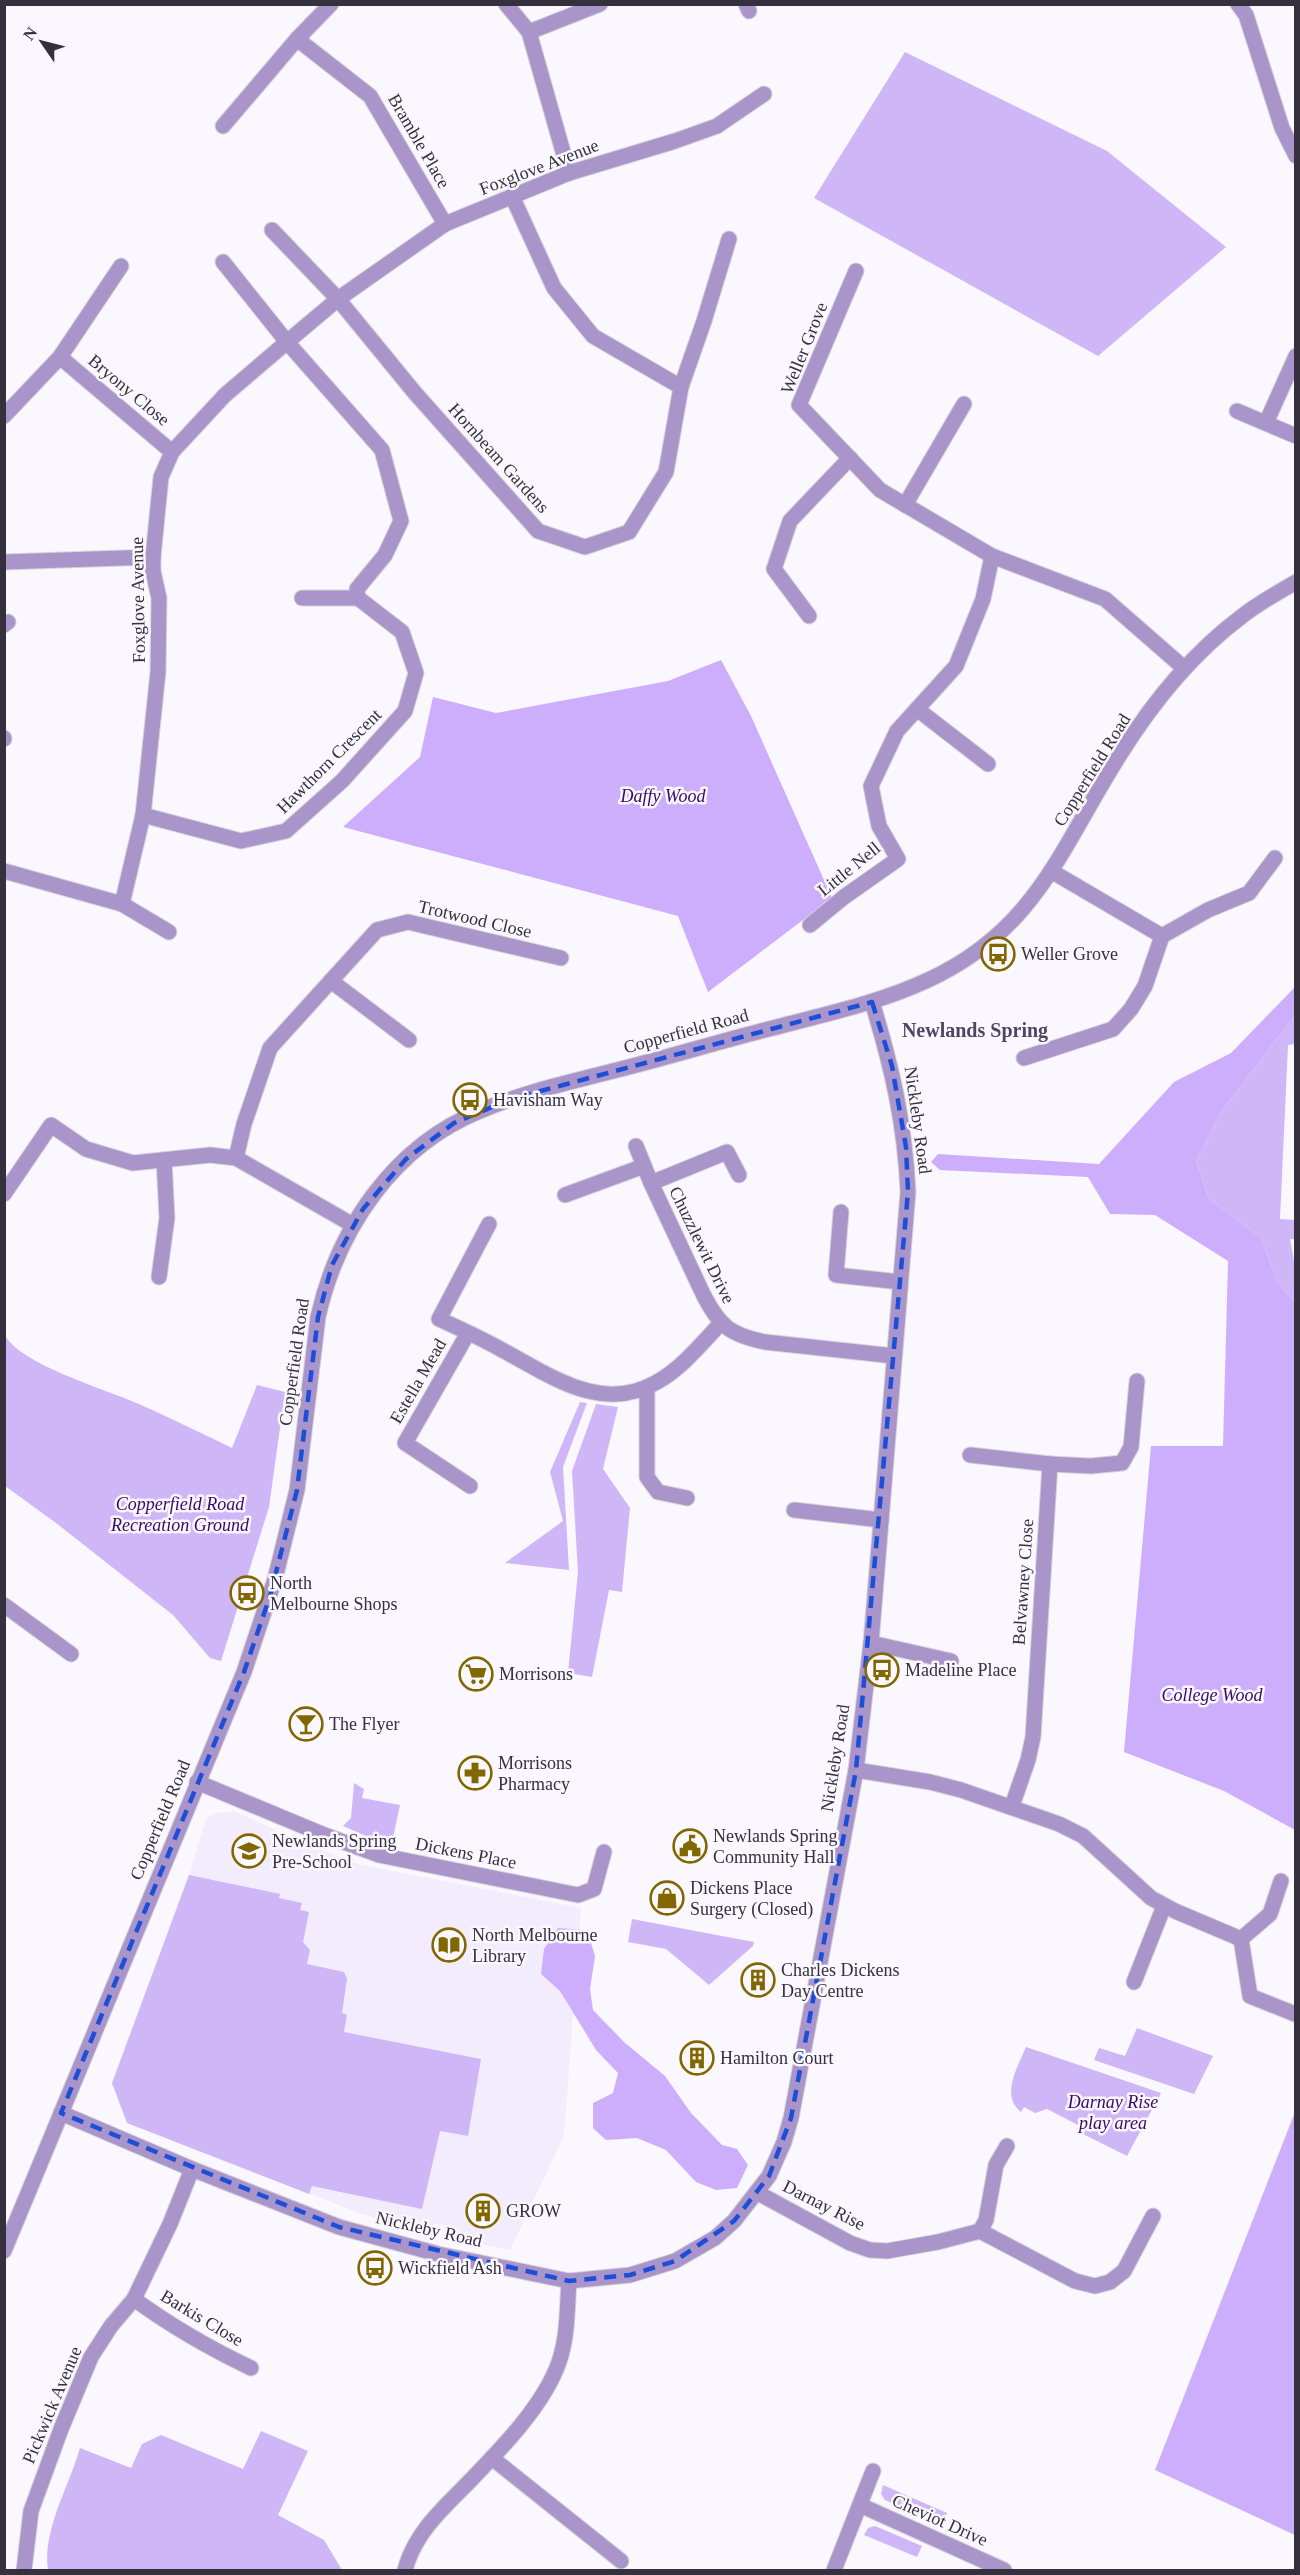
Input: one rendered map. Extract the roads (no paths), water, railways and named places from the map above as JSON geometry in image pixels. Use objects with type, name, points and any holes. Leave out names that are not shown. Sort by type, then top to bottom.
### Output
[{"type":"street","points":[[223,126],[297,39],[331,4]]},
{"type":"street","points":[[506,4],[529,32],[569,173]]},
{"type":"street","points":[[529,32],[600,4]]},
{"type":"street","points":[[1246,8],[1282,128],[1296,156]]},
{"type":"street","name":"Bramble Place","points":[[297,39],[370,96],[445,224]]},
{"type":"street","name":"Foxglove Avenue","points":[[122,904],[143,815],[158,672],[159,598],[153,571],[153,557],[161,477],[172,452],[225,395],[338,299],[445,224],[569,173],[717,126],[764,94]]},
{"type":"street","points":[[512,196],[554,288],[592,336],[681,387]]},
{"type":"street","points":[[272,230],[338,299]]},
{"type":"street","name":"Hornbeam Gardens","points":[[338,299],[415,393],[538,531],[585,547],[629,532],[666,472],[681,387],[729,239]]},
{"type":"street","points":[[223,261],[287,342],[382,450],[401,521],[385,555],[357,589],[358,598],[302,598]]},
{"type":"street","name":"Bryony Close","points":[[4,416],[60,357],[121,266]]},
{"type":"street","name":"Weller Grove","points":[[856,271],[799,405],[880,490],[992,556],[1105,599],[1184,668]]},
{"type":"street","points":[[1266,423],[1296,356]]},
{"type":"street","name":"Bryony Close","points":[[60,357],[172,452]]},
{"type":"street","points":[[906,505],[964,404]]},
{"type":"street","points":[[1237,411],[1296,436]]},
{"type":"street","points":[[809,616],[774,569],[790,521],[850,458]]},
{"type":"street","name":"Little Nell","points":[[810,925],[844,897],[898,859],[879,826],[871,786],[897,731],[956,666],[983,599],[992,556]]},
{"type":"street","points":[[4,562],[153,557]]},
{"type":"street","name":"Copperfield Road","points":[[4,2251],[244,1672],[282,1555],[297,1490],[318,1317],[332,1265],[353,1225],[376,1192],[421,1145],[479,1111],[543,1089],[872,1002],[930,980],[988,945],[1029,905],[1122,751],[1184,668],[1241,616],[1296,582]]},
{"type":"street","name":"Hawthorn Crescent","points":[[143,815],[242,841],[286,831],[342,781],[405,711],[416,673],[402,632],[358,598]]},
{"type":"street","points":[[917,709],[988,764]]},
{"type":"street","points":[[1024,1058],[1113,1029],[1131,1009],[1145,986],[1162,936],[1209,910],[1249,893],[1275,858]]},
{"type":"street","points":[[4,871],[122,904],[169,932]]},
{"type":"street","points":[[1051,871],[1162,936]]},
{"type":"street","name":"Trotwood Close","points":[[236,1158],[244,1124],[270,1048],[377,930],[408,922],[561,958]]},
{"type":"street","points":[[331,981],[409,1040]]},
{"type":"street","name":"Nickleby Road","points":[[61,2113],[339,2228],[438,2254],[501,2265],[569,2281],[630,2275],[675,2261],[715,2238],[734,2221],[758,2193],[777,2160],[791,2118],[856,1770],[871,1643],[908,1192],[906,1147],[892,1066],[872,1002]]},
{"type":"street","points":[[4,1194],[51,1125],[86,1149],[132,1163],[210,1155],[236,1158],[353,1225]]},
{"type":"street","name":"Chuzzlewit Drive","points":[[636,1146],[704,1296],[721,1323],[736,1334],[758,1340],[894,1356]]},
{"type":"street","name":"Chuzzlewit Drive","points":[[651,1183],[728,1152],[739,1175]]},
{"type":"street","points":[[159,1278],[167,1218],[164,1160]]},
{"type":"street","points":[[565,1196],[644,1166]]},
{"type":"street","points":[[841,1212],[836,1275],[900,1282]]},
{"type":"street","name":"Estella Mead","points":[[489,1224],[438,1319],[579,1389],[608,1394],[647,1387],[668,1375],[721,1323]]},
{"type":"street","name":"Estella Mead","points":[[468,1333],[405,1443],[470,1486]]},
{"type":"street","points":[[970,1455],[1050,1464],[1091,1466],[1122,1463],[1131,1446],[1137,1381]]},
{"type":"street","points":[[647,1387],[647,1477],[658,1492],[687,1498]]},
{"type":"street","name":"Belvawney Close","points":[[1012,1806],[1022,1781],[1033,1737],[1050,1464]]},
{"type":"street","points":[[794,1510],[881,1520]]},
{"type":"street","points":[[4,1605],[71,1654]]},
{"type":"street","points":[[871,1643],[951,1661]]},
{"type":"street","points":[[856,1770],[930,1782],[1012,1806],[1059,1824],[1083,1836],[1139,1888],[1164,1906],[1241,1939]]},
{"type":"street","name":"Dickens Place","points":[[197,1782],[379,1855],[578,1895],[594,1889],[604,1852]]},
{"type":"street","points":[[1241,1939],[1270,1914],[1281,1881]]},
{"type":"street","points":[[1134,1982],[1164,1906]]},
{"type":"street","points":[[1241,1939],[1250,1996],[1295,2014]]},
{"type":"street","points":[[1007,2146],[996,2165],[986,2220],[980,2231],[1075,2281],[1095,2286],[1110,2282],[1124,2271],[1154,2216]]},
{"type":"street","name":"Pickwick Avenue","points":[[24,2571],[31,2511],[91,2356],[111,2326],[134,2299],[170,2224],[192,2169]]},
{"type":"street","name":"Darnay Rise","points":[[758,2193],[850,2243],[870,2250],[887,2251],[938,2242],[980,2231]]},
{"type":"street","points":[[405,2571],[409,2555],[426,2526],[492,2458],[545,2391],[559,2363],[566,2335],[569,2281]]},
{"type":"street","name":"Barkis Close","points":[[134,2299],[212,2350],[251,2368]]},
{"type":"street","points":[[492,2458],[621,2561]]},
{"type":"street","points":[[834,2571],[873,2471]]},
{"type":"street","name":"Cheviot Drive","points":[[860,2505],[1004,2571]]},
{"type":"place","name":"Weller Grove","points":[[998,954]]},
{"type":"place","name":"Havisham Way","points":[[470,1100]]},
{"type":"place","name":"North Melbourne Shops","points":[[247,1593]]},
{"type":"place","name":"Madeline Place","points":[[882,1670]]},
{"type":"place","name":"Morrisons","points":[[476,1674]]},
{"type":"place","name":"The Flyer","points":[[306,1724]]},
{"type":"place","name":"Morrisons Pharmacy","points":[[475,1773]]},
{"type":"place","name":"Newlands Spring Community Hall","points":[[690,1846]]},
{"type":"place","name":"Newlands Spring Pre-School","points":[[249,1851]]},
{"type":"place","name":"Dickens Place Surgery (Closed)","points":[[667,1898]]},
{"type":"place","name":"North Melbourne Library","points":[[449,1945]]},
{"type":"place","name":"Charles Dickens Day Centre","points":[[758,1980]]},
{"type":"place","name":"Hamilton Court","points":[[697,2058]]},
{"type":"place","name":"GROW","points":[[483,2211]]},
{"type":"place","name":"Wickfield Ash","points":[[375,2268]]},
{"type":"district","name":"Newlands Spring","points":[[975,1030]]},
{"type":"park label","name":"Daffy Wood","points":[[663,796]]},
{"type":"park label","name":"Copperfield Road Recreation Ground","points":[[180,1514]]},
{"type":"park label","name":"College Wood","points":[[1212,1695]]},
{"type":"park label","name":"Darnay Rise play area","points":[[1113,2112]]}]
